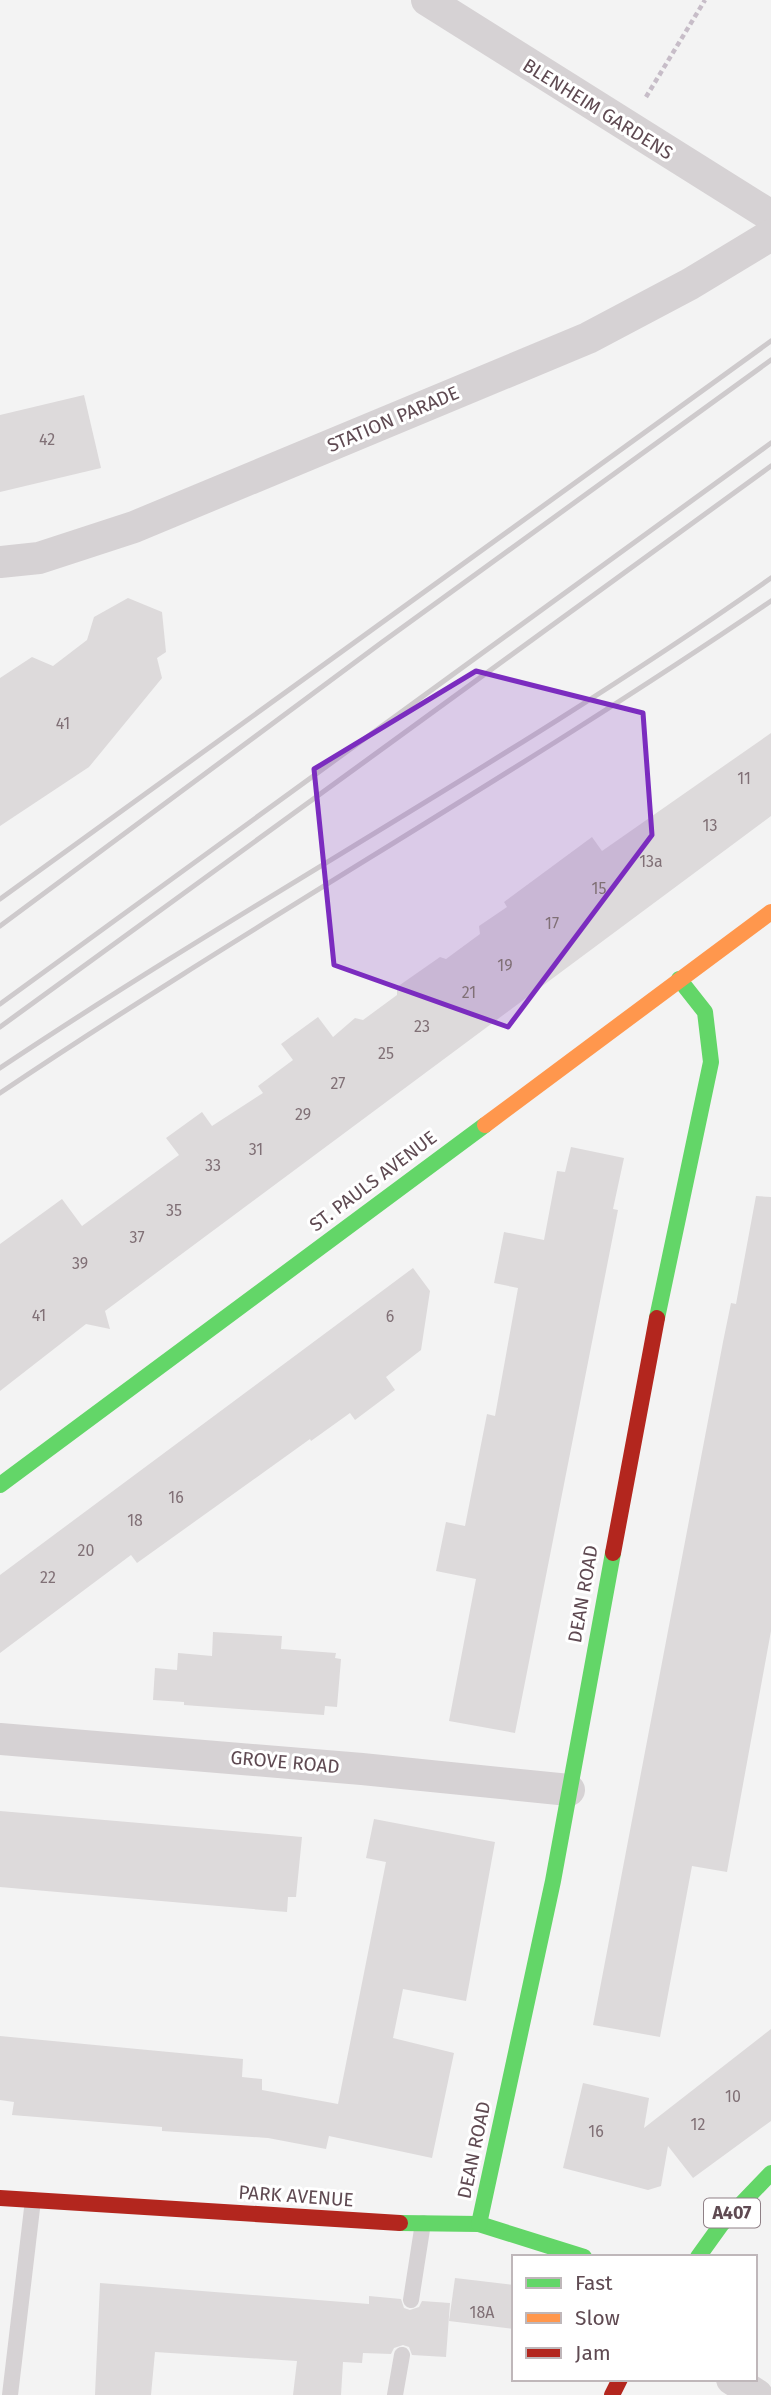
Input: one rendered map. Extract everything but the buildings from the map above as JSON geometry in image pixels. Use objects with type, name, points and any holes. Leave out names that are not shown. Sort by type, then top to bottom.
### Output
[{"type":"street","name":"BLENHEIM GARDENS","points":[[427,0],[771,216]]},
{"type":"street","name":"STATION PARADE","points":[[0,562],[39,558],[134,527],[589,338],[690,284],[771,235]]},
{"type":"street","name":"ST. PAULS AVENUE","points":[[0,1485],[771,912]]},
{"type":"street","name":"DEAN ROAD","points":[[479,2224],[553,1881],[671,1240],[711,1062],[705,1012],[679,979]]},
{"type":"street","name":"GROVE ROAD","points":[[0,1739],[362,1769],[569,1790]]},
{"type":"street","name":"A407","points":[[699,2255],[721,2225],[771,2173]]},
{"type":"street","name":"PARK AVENUE","points":[[0,2198],[479,2224],[578,2255]]},
{"type":"street","points":[[735,2381],[757,2395]]},
{"type":"lane","points":[[10,2395],[33,2200]]},
{"type":"lane","points":[[411,2300],[423,2223]]},
{"type":"lane","points":[[395,2395],[402,2355]]},
{"type":"path","points":[[627,128],[705,0]]},
{"type":"highlighted area","points":[[476,671],[643,713],[652,835],[508,1027],[334,965],[314,769]]},
{"type":"railway","points":[[0,899],[771,341]]},
{"type":"railway","points":[[0,926],[381,643],[771,360]]},
{"type":"railway","points":[[0,1004],[771,443]]},
{"type":"railway","points":[[0,1027],[771,466]]},
{"type":"railway","points":[[0,1068],[192,945],[581,705],[771,578]]},
{"type":"railway","points":[[0,1093],[95,1030],[580,727],[771,601]]},
{"type":"traffic: fast","points":[[657,1318],[711,1062],[705,1012],[679,979]]},
{"type":"traffic: fast","points":[[0,1485],[485,1125]]},
{"type":"traffic: fast","points":[[479,2224],[553,1881],[613,1553]]},
{"type":"traffic: fast","points":[[699,2255],[721,2225],[771,2173]]},
{"type":"traffic: fast","points":[[400,2223],[479,2224],[578,2255]]},
{"type":"traffic: slow","points":[[485,1125],[771,912]]},
{"type":"traffic: jam","points":[[613,1553],[657,1318]]},
{"type":"traffic: jam","points":[[0,2198],[400,2223]]},
{"type":"traffic: jam","points":[[612,2395],[619,2381]]}]
